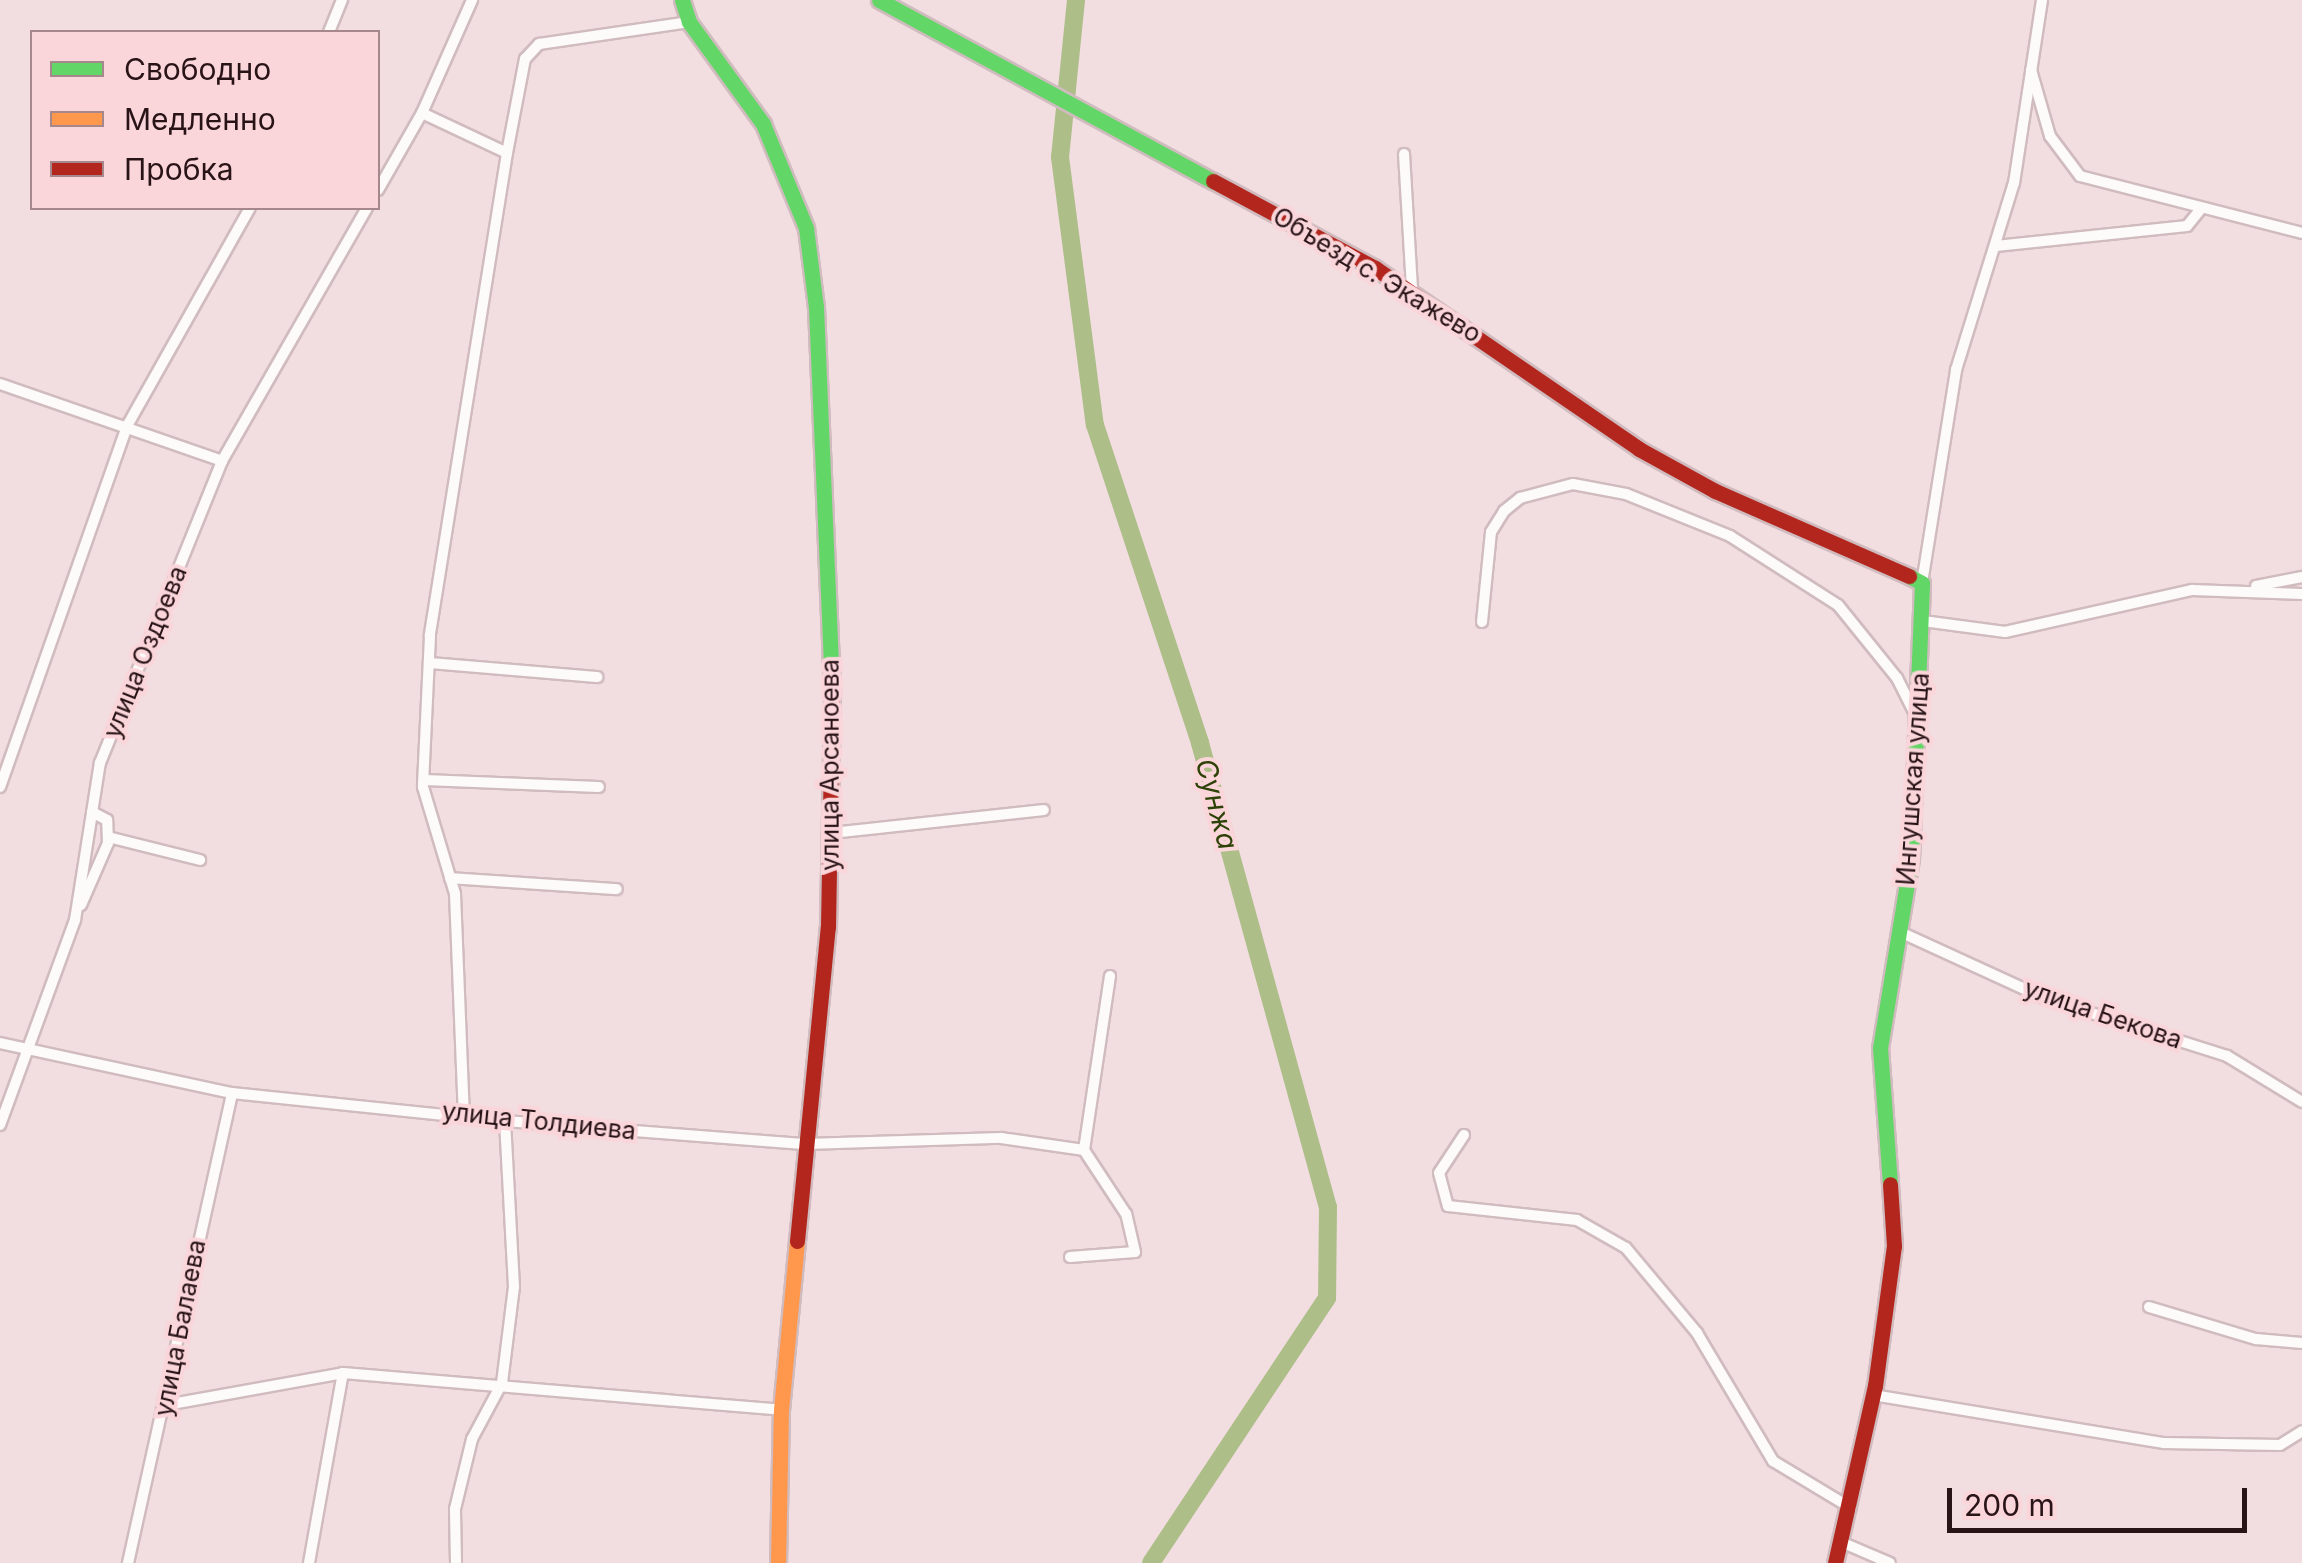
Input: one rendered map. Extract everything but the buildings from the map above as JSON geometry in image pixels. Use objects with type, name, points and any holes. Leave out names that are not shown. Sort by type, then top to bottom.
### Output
[{"type":"street","points":[[329,30],[342,0]]},
{"type":"street","points":[[380,186],[422,113],[472,0]]},
{"type":"street","name":"Объезд с. Экажево","points":[[879,0],[1412,290],[1639,449],[1922,584]]},
{"type":"street","name":"Ингушская улица","points":[[1834,1563],[1850,1508],[1873,1395],[1894,1246],[1880,1048],[1900,932],[1920,724],[1922,584],[1956,370],[2014,183],[2029,61],[2042,0]]},
{"type":"street","name":"улица Арсаноева","points":[[685,2],[689,22],[763,124],[806,228],[820,385],[835,756],[806,1144],[780,1410],[778,1563]]},
{"type":"street","points":[[464,1114],[450,878],[424,780],[428,662],[525,60],[539,44],[689,22]]},
{"type":"street","points":[[2029,61],[2050,136],[2080,176],[2201,210],[2302,232]]},
{"type":"street","points":[[422,113],[507,153]]},
{"type":"street","points":[[1404,154],[1412,290]]},
{"type":"street","points":[[0,787],[127,426],[249,210]]},
{"type":"street","name":"улица Оздоева","points":[[0,1125],[75,920],[100,763],[222,461],[366,210]]},
{"type":"street","points":[[1996,246],[2187,226],[2201,210]]},
{"type":"street","points":[[0,384],[222,461]]},
{"type":"street","points":[[1482,622],[1492,532],[1504,511],[1520,498],[1574,484],[1626,494],[1730,536],[1838,604],[1897,678],[1920,724]]},
{"type":"street","points":[[2245,588],[2302,577]]},
{"type":"street","points":[[1923,621],[2005,632],[2192,590],[2245,588],[2302,594]]},
{"type":"street","points":[[428,662],[597,678]]},
{"type":"street","points":[[424,780],[599,787]]},
{"type":"street","points":[[832,833],[1044,810]]},
{"type":"street","points":[[75,920],[108,837],[107,820],[92,812]]},
{"type":"street","points":[[108,837],[200,860]]},
{"type":"street","points":[[450,878],[618,889]]},
{"type":"street","name":"улица Бекова","points":[[1900,932],[2044,998],[2226,1056],[2302,1102]]},
{"type":"street","points":[[1070,1257],[1135,1252],[1126,1214],[1084,1150],[1110,976]]},
{"type":"street","name":"улица Толдиева","points":[[0,1043],[232,1093],[505,1121],[806,1144],[1001,1138],[1084,1150]]},
{"type":"street","name":"улица Балаева","points":[[128,1563],[232,1093]]},
{"type":"street","points":[[456,1563],[459,1491],[472,1439],[502,1383],[514,1287],[505,1121]]},
{"type":"street","points":[[1464,1135],[1439,1173],[1448,1206],[1577,1220],[1626,1248],[1698,1333],[1773,1461],[1850,1508]]},
{"type":"street","points":[[2150,1307],[2256,1339],[2302,1343]]},
{"type":"street","points":[[166,1405],[344,1373],[502,1383],[780,1410]]},
{"type":"street","points":[[309,1563],[344,1373]]},
{"type":"street","points":[[1873,1395],[2164,1444],[2280,1445],[2302,1432]]},
{"type":"street","points":[[1840,1542],[1890,1563]]},
{"type":"waterway","name":"Сунжа","points":[[1076,0],[1060,157],[1095,425],[1200,743],[1328,1207],[1327,1298],[1151,1563]]},
{"type":"traffic: fast","points":[[682,0],[689,22],[763,124],[806,228],[816,307],[832,693]]},
{"type":"traffic: fast","points":[[879,0],[1213,181]]},
{"type":"traffic: fast","points":[[1890,1184],[1880,1048],[1911,859],[1922,583],[1909,576]]},
{"type":"traffic: slow","points":[[778,1563],[781,1410],[797,1241]]},
{"type":"traffic: jam","points":[[1213,181],[1375,268],[1639,449],[1715,491],[1909,576]]},
{"type":"traffic: jam","points":[[797,1241],[828,927],[832,693]]},
{"type":"traffic: jam","points":[[1835,1563],[1875,1386],[1894,1246],[1890,1184]]}]
